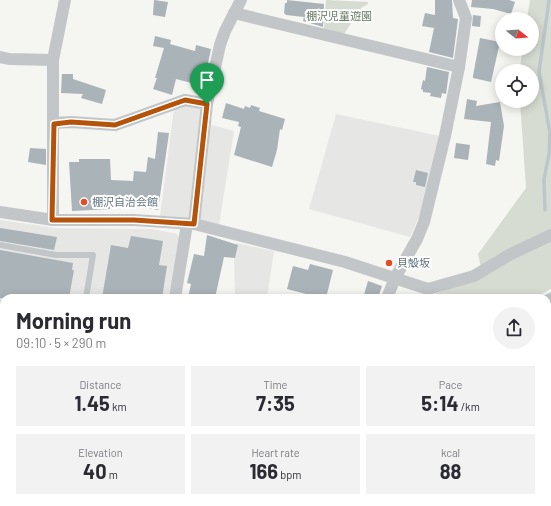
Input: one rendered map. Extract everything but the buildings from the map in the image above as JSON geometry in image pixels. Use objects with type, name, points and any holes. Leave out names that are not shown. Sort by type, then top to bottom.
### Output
[{"type":"street","points":[[52,220],[54,124],[53,60],[65,0]]},
{"type":"street","points":[[176,294],[191,224],[207,104],[220,45],[225,31],[241,0]]},
{"type":"street","points":[[389,294],[395,278],[417,240],[424,222],[445,136],[459,67],[466,18],[459,0]]},
{"type":"street","points":[[234,13],[459,67]]},
{"type":"street","points":[[0,57],[9,59],[53,60]]},
{"type":"street","points":[[54,124],[71,122],[115,125],[185,100],[207,104]]},
{"type":"street","points":[[0,212],[52,220],[134,220],[191,224],[345,262],[428,289],[474,276],[510,254],[551,235]]},
{"type":"lane","points":[[0,245],[56,254],[93,255],[87,294]]},
{"type":"shaded area","points":[[186,105],[201,107],[190,218],[160,216],[174,109]]},
{"type":"shaded area","points":[[336,114],[440,136],[420,214],[410,237],[309,209]]},
{"type":"shaded area","points":[[208,124],[234,131],[219,225],[202,221],[198,215]]},
{"type":"shaded area","points":[[0,220],[56,228],[152,229],[177,234],[180,239],[173,294],[0,294]]},
{"type":"shaded area","points":[[236,243],[274,251],[268,294],[235,294],[234,252]]},
{"type":"green space","name":"棚沢児童遊園","points":[[326,0],[368,2],[368,4],[361,8],[344,34],[324,29]]},
{"type":"green space","points":[[530,0],[551,0],[551,289],[542,294],[435,294],[483,277],[478,254],[526,188],[520,108],[539,108],[539,64],[520,64],[522,56],[539,56],[539,12],[528,12]]},
{"type":"waterway","points":[[545,210],[544,179],[549,154],[550,133],[539,72],[549,0]]},
{"type":"place","name":"棚沢自治会館","points":[[84,202]]},
{"type":"place","name":"貝殻坂","points":[[389,263]]},
{"type":"route","points":[[185,100],[207,104],[194,224],[134,220],[52,220],[54,124],[71,122],[115,125],[185,100]]}]
